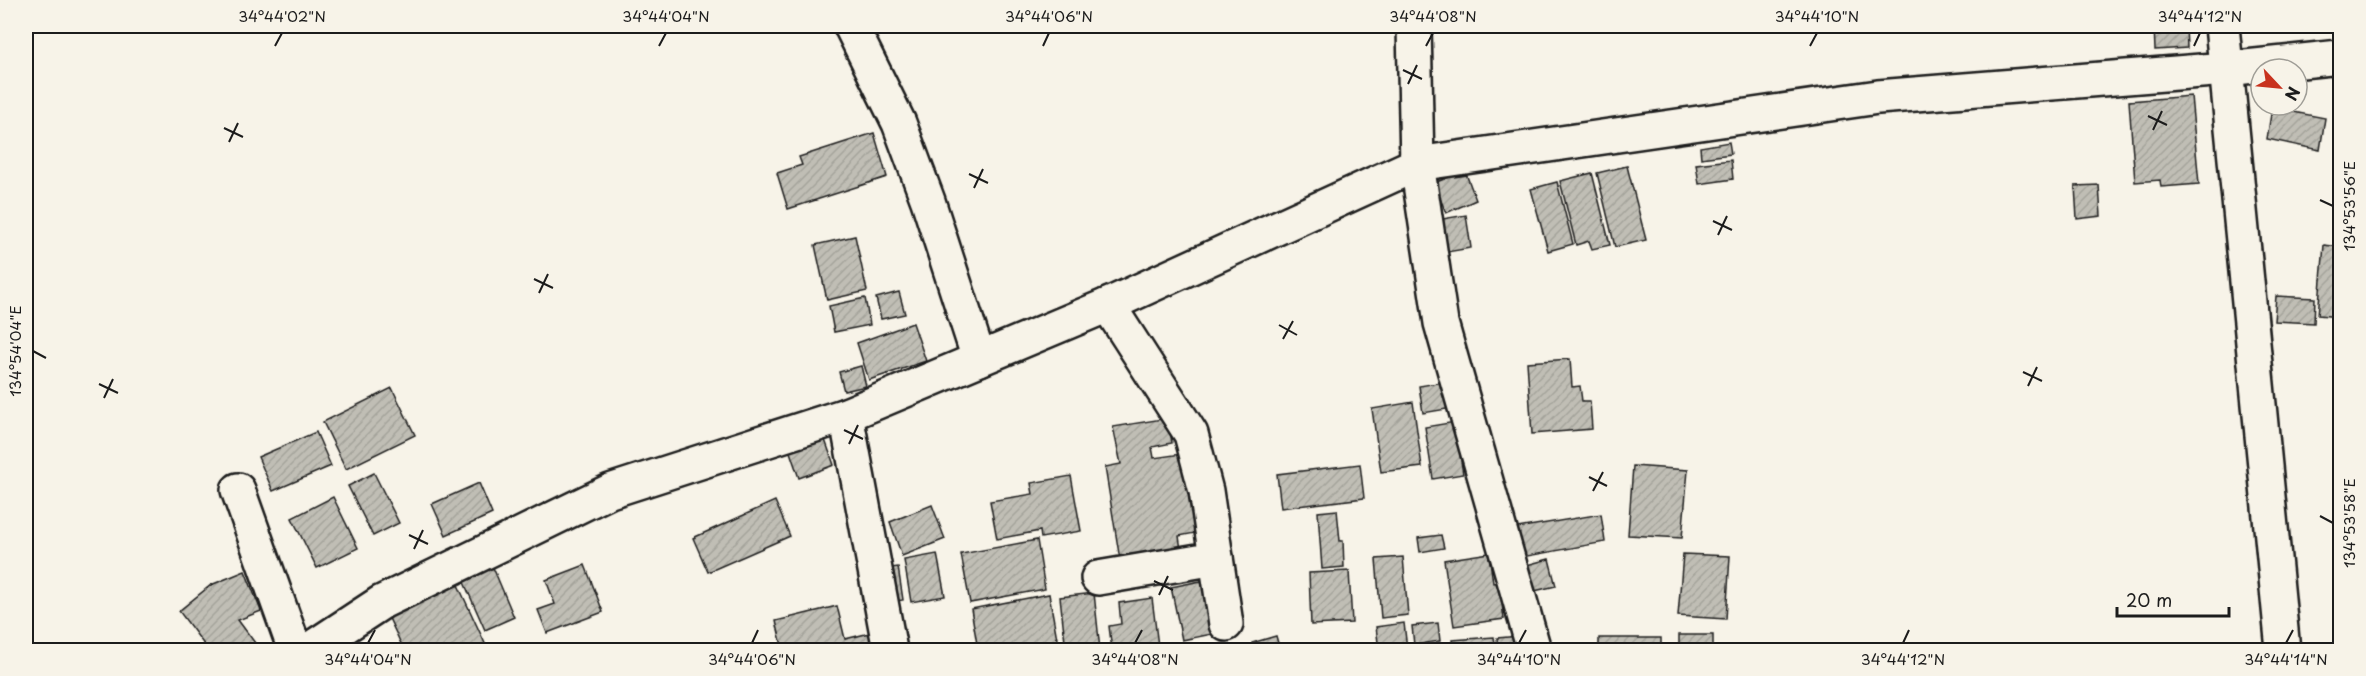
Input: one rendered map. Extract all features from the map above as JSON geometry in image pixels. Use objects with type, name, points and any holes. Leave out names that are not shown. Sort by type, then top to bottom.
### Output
[{"type":"street","points":[[851,26],[899,123],[928,201],[979,359]]},
{"type":"street","points":[[1414,26],[1416,164],[1441,323],[1534,651]]},
{"type":"street","points":[[2222,26],[2283,651]]},
{"type":"street","points":[[309,651],[382,602],[610,491],[846,415],[1108,305],[1416,164],[1878,97],[2226,69],[2340,57]]},
{"type":"street","points":[[1108,305],[1191,434],[1206,491],[1226,624]]},
{"type":"street","points":[[846,415],[890,651]]},
{"type":"street","points":[[238,490],[295,651]]},
{"type":"street","points":[[1098,578],[1216,558]]},
{"type":"building","points":[[2154,26],[2186,26],[2187,48],[2155,50]]},
{"type":"building","points":[[2191,96],[2199,184],[2161,187],[2160,180],[2135,182],[2129,101]]},
{"type":"building","points":[[2309,115],[2325,118],[2320,150],[2267,139],[2271,117],[2309,117]]},
{"type":"building","points":[[874,133],[887,177],[788,209],[777,173],[802,165],[799,157]]},
{"type":"building","points":[[1729,142],[1731,154],[1701,158],[1700,147]]},
{"type":"building","points":[[1731,160],[1733,179],[1699,184],[1696,164]]},
{"type":"building","points":[[1627,166],[1646,240],[1615,247],[1597,173]]},
{"type":"building","points":[[1465,171],[1476,200],[1446,213],[1434,183]]},
{"type":"building","points":[[2340,172],[2340,240],[2336,240]]},
{"type":"building","points":[[1592,173],[1610,245],[1592,249],[1589,241],[1576,245],[1560,181]]},
{"type":"building","points":[[1557,182],[1573,244],[1548,251],[1531,189]]},
{"type":"building","points":[[2099,185],[2101,216],[2077,219],[2075,186]]},
{"type":"building","points":[[1466,215],[1471,248],[1441,253],[1436,220]]},
{"type":"building","points":[[855,236],[867,291],[827,300],[815,245]]},
{"type":"building","points":[[2324,245],[2340,247],[2340,317],[2318,315]]},
{"type":"building","points":[[899,292],[905,314],[881,319],[876,298]]},
{"type":"building","points":[[2276,296],[2315,298],[2314,323],[2274,321]]},
{"type":"building","points":[[865,298],[870,325],[834,332],[829,306]]},
{"type":"building","points":[[913,323],[926,361],[869,380],[857,343]]},
{"type":"building","points":[[1570,359],[1572,387],[1580,386],[1582,401],[1590,401],[1592,429],[1532,434],[1527,362]]},
{"type":"building","points":[[861,366],[866,386],[844,391],[839,372]]},
{"type":"building","points":[[1443,382],[1447,409],[1423,413],[1419,386]]},
{"type":"building","points":[[392,388],[415,435],[346,469],[323,422]]},
{"type":"building","points":[[1413,402],[1422,467],[1381,472],[1372,409]]},
{"type":"building","points":[[1168,418],[1172,443],[1152,447],[1154,458],[1188,453],[1200,532],[1179,536],[1181,550],[1120,560],[1105,467],[1121,464],[1113,427]]},
{"type":"building","points":[[1455,422],[1463,474],[1433,479],[1425,427]]},
{"type":"building","points":[[316,432],[331,466],[273,491],[258,457]]},
{"type":"building","points":[[824,437],[834,465],[799,478],[789,449]]},
{"type":"building","points":[[1360,464],[1364,498],[1281,508],[1277,474]]},
{"type":"building","points":[[1633,466],[1688,470],[1682,538],[1628,535]]},
{"type":"building","points":[[374,473],[399,523],[373,536],[348,486]]},
{"type":"building","points":[[1071,476],[1081,531],[1041,538],[1040,531],[997,539],[990,501],[1033,494],[1031,483]]},
{"type":"building","points":[[479,483],[492,514],[446,535],[432,504]]},
{"type":"building","points":[[333,497],[358,548],[317,568],[292,518]]},
{"type":"building","points":[[775,501],[790,536],[708,572],[693,538]]},
{"type":"building","points":[[932,505],[945,539],[902,556],[890,522]]},
{"type":"building","points":[[1337,510],[1340,541],[1343,541],[1344,567],[1322,569],[1318,512]]},
{"type":"building","points":[[1601,514],[1605,542],[1522,557],[1517,528]]},
{"type":"building","points":[[1441,535],[1444,548],[1420,552],[1418,538]]},
{"type":"building","points":[[1037,540],[1045,589],[970,603],[961,554]]},
{"type":"building","points":[[1489,553],[1493,583],[1499,582],[1504,619],[1454,626],[1444,560]]},
{"type":"building","points":[[937,554],[945,596],[911,602],[904,560]]},
{"type":"building","points":[[1683,554],[1730,556],[1726,619],[1678,616]]},
{"type":"building","points":[[1403,557],[1408,615],[1381,618],[1376,559]]},
{"type":"building","points":[[489,558],[514,617],[485,630],[459,571]]},
{"type":"building","points":[[1549,559],[1556,586],[1530,592],[1523,566]]},
{"type":"building","points":[[585,565],[603,612],[547,633],[538,610],[555,604],[546,580]]},
{"type":"building","points":[[898,567],[903,600],[884,603],[878,570]]},
{"type":"building","points":[[245,571],[261,611],[238,620],[258,647],[253,650],[208,650],[179,611],[211,585]]},
{"type":"building","points":[[1349,571],[1352,623],[1311,625],[1309,573]]},
{"type":"building","points":[[1206,580],[1217,633],[1182,640],[1171,587]]},
{"type":"building","points":[[458,585],[488,650],[404,650],[388,616]]},
{"type":"building","points":[[1094,593],[1100,650],[1066,650],[1060,597]]},
{"type":"building","points":[[1049,594],[1059,650],[978,650],[971,609]]},
{"type":"building","points":[[1152,598],[1158,646],[1112,650],[1109,626],[1121,624],[1119,603]]},
{"type":"building","points":[[837,606],[845,639],[870,633],[874,650],[783,650],[776,621]]},
{"type":"building","points":[[1404,623],[1407,649],[1379,650],[1376,627]]},
{"type":"building","points":[[1438,623],[1440,641],[1414,645],[1412,626]]},
{"type":"building","points":[[1679,635],[1713,635],[1713,650],[1679,650]]},
{"type":"building","points":[[1276,636],[1280,650],[1254,650],[1252,643]]},
{"type":"building","points":[[1520,636],[1520,650],[1498,650],[1497,638]]},
{"type":"building","points":[[1494,637],[1496,650],[1453,650],[1452,640]]},
{"type":"building","points":[[1599,638],[1661,638],[1661,650],[1599,650]]}]
